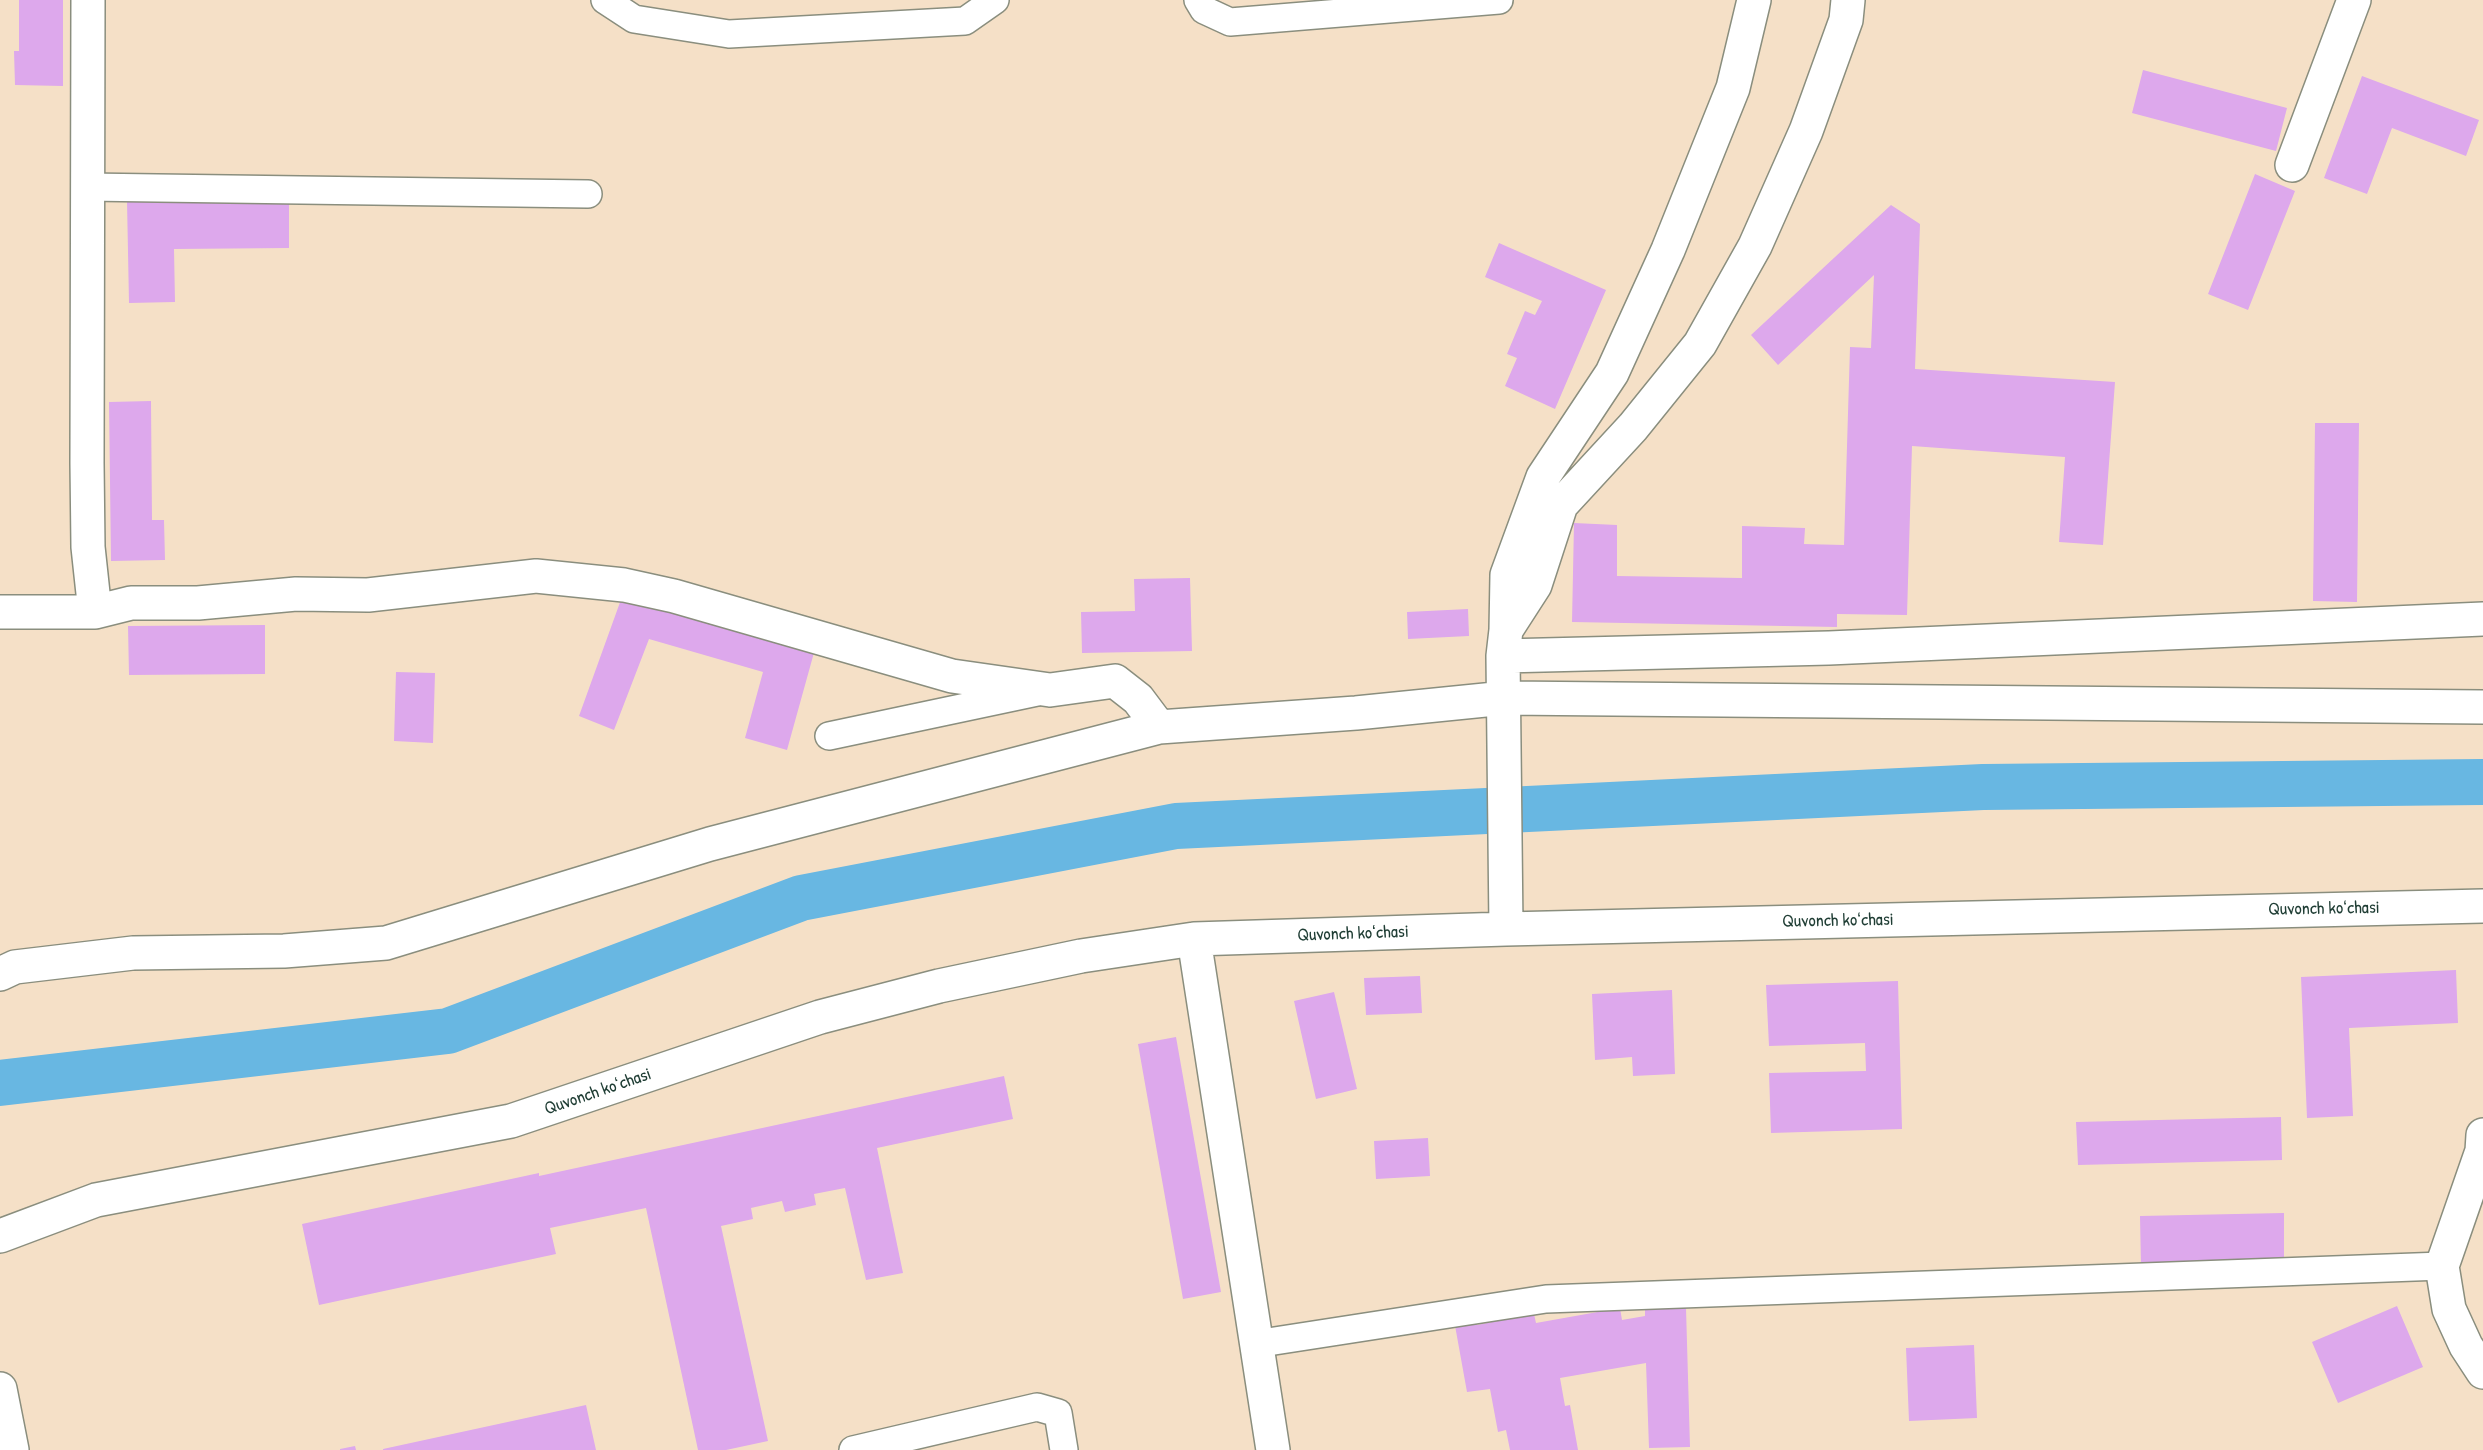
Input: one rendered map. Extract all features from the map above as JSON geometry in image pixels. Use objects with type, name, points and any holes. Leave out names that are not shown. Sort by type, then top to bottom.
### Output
[{"type":"street","points":[[88,0],[86,187],[88,547],[95,612]]},
{"type":"street","points":[[1506,928],[1504,643],[1507,574],[1543,477],[1612,374],[1668,250],[1733,88],[1754,0]]},
{"type":"street","points":[[1504,643],[1535,585],[1561,505],[1633,427],[1701,344],[1755,246],[1806,131],[1846,20],[1848,0]]},
{"type":"street","points":[[2292,165],[2354,0]]},
{"type":"street","points":[[0,612],[95,612],[131,603],[198,603],[296,594],[368,595],[536,576],[624,585],[674,596],[952,676],[1050,690],[1115,681],[1138,699],[1160,727]]},
{"type":"street","points":[[1504,643],[1829,648],[2483,619]]},
{"type":"street","points":[[0,974],[15,967],[134,953],[284,951],[386,943],[710,844],[1160,727],[1356,713],[1505,698],[2405,708],[2483,706]]},
{"type":"street","name":"Quvonch koʻchasi","points":[[0,1236],[96,1200],[511,1121],[820,1017],[928,989],[1081,956],[1194,939],[1506,928],[2483,906]]},
{"type":"street","points":[[1194,939],[1273,1450]]},
{"type":"street","points":[[2483,1135],[2482,1151],[2442,1266],[2449,1309],[2466,1346],[2483,1372]]},
{"type":"street","points":[[0,1389],[12,1450]]},
{"type":"lane","points":[[605,0],[634,19],[729,34],[965,21],[995,0]]},
{"type":"lane","points":[[1198,0],[1204,10],[1230,22],[1499,0]]},
{"type":"lane","points":[[86,187],[588,194]]},
{"type":"lane","points":[[829,736],[1050,690]]},
{"type":"lane","points":[[1255,1344],[1546,1299],[2442,1266]]},
{"type":"lane","points":[[853,1450],[1037,1407],[1058,1413],[1064,1450]]},
{"type":"building","points":[[19,0],[63,0],[63,86],[15,85],[14,51],[19,51]]},
{"type":"building","points":[[2143,70],[2287,108],[2276,151],[2132,113]]},
{"type":"building","points":[[2362,76],[2479,120],[2466,156],[2392,128],[2367,194],[2324,178]]},
{"type":"building","points":[[2255,174],[2295,191],[2248,310],[2208,294]]},
{"type":"building","points":[[289,200],[289,248],[174,249],[175,302],[129,303],[127,201]]},
{"type":"building","points":[[1891,205],[1920,224],[1915,369],[2115,382],[2103,545],[2059,542],[2065,457],[1912,446],[1907,615],[1837,614],[1837,627],[1572,622],[1574,523],[1617,525],[1617,576],[1742,578],[1742,526],[1805,528],[1804,544],[1844,545],[1850,347],[1871,348],[1874,275],[1778,365],[1751,335]]},
{"type":"building","points":[[1499,243],[1606,290],[1555,409],[1505,386],[1517,358],[1507,354],[1525,311],[1535,315],[1542,301],[1485,277]]},
{"type":"building","points":[[151,401],[152,520],[164,520],[165,560],[111,561],[109,402]]},
{"type":"building","points":[[2315,423],[2359,423],[2357,602],[2313,601]]},
{"type":"building","points":[[1190,578],[1192,651],[1082,653],[1081,612],[1135,611],[1134,579]]},
{"type":"building","points":[[623,594],[815,649],[787,750],[745,738],[763,672],[649,639],[614,730],[579,716]]},
{"type":"building","points":[[1468,609],[1469,636],[1408,639],[1407,612]]},
{"type":"building","points":[[265,625],[265,674],[129,675],[128,626]]},
{"type":"building","points":[[396,672],[435,673],[433,743],[394,741]]},
{"type":"building","points":[[2456,970],[2458,1023],[2349,1028],[2353,1116],[2307,1118],[2301,977]]},
{"type":"building","points":[[1420,976],[1422,1013],[1366,1015],[1364,978]]},
{"type":"building","points":[[1898,981],[1902,1129],[1771,1133],[1769,1073],[1866,1071],[1865,1043],[1769,1046],[1766,985]]},
{"type":"building","points":[[1672,990],[1675,1074],[1633,1076],[1632,1057],[1595,1060],[1592,994]]},
{"type":"building","points":[[1334,992],[1357,1089],[1316,1099],[1294,1001]]},
{"type":"building","points":[[1176,1037],[1221,1292],[1183,1299],[1138,1044]]},
{"type":"building","points":[[1004,1076],[1013,1119],[877,1148],[903,1273],[866,1280],[845,1188],[814,1194],[816,1205],[785,1212],[782,1201],[751,1208],[753,1219],[721,1226],[768,1441],[726,1450],[698,1450],[646,1208],[550,1228],[556,1254],[319,1305],[302,1224],[539,1173],[539,1176]]},
{"type":"building","points":[[2281,1117],[2282,1160],[2078,1165],[2076,1122]]},
{"type":"building","points":[[1428,1138],[1430,1176],[1376,1179],[1374,1141]]},
{"type":"building","points":[[2284,1213],[2284,1263],[2141,1266],[2140,1216]]},
{"type":"building","points":[[2397,1306],[2423,1367],[2338,1403],[2312,1342]]},
{"type":"building","points":[[1620,1308],[1622,1320],[1645,1316],[1645,1309],[1686,1308],[1690,1447],[1649,1448],[1646,1363],[1560,1378],[1565,1406],[1570,1405],[1578,1450],[1510,1450],[1506,1430],[1498,1432],[1490,1389],[1467,1392],[1454,1320],[1476,1316],[1477,1325],[1534,1314],[1536,1323]]},
{"type":"building","points":[[1974,1345],[1977,1418],[1909,1421],[1906,1348]]},
{"type":"building","points":[[586,1405],[596,1450],[383,1450],[383,1449]]},
{"type":"building","points":[[355,1446],[356,1450],[340,1450],[340,1449]]},
{"type":"waterway","points":[[0,1083],[448,1031],[801,898],[1176,826],[1983,787],[2483,782]]}]
